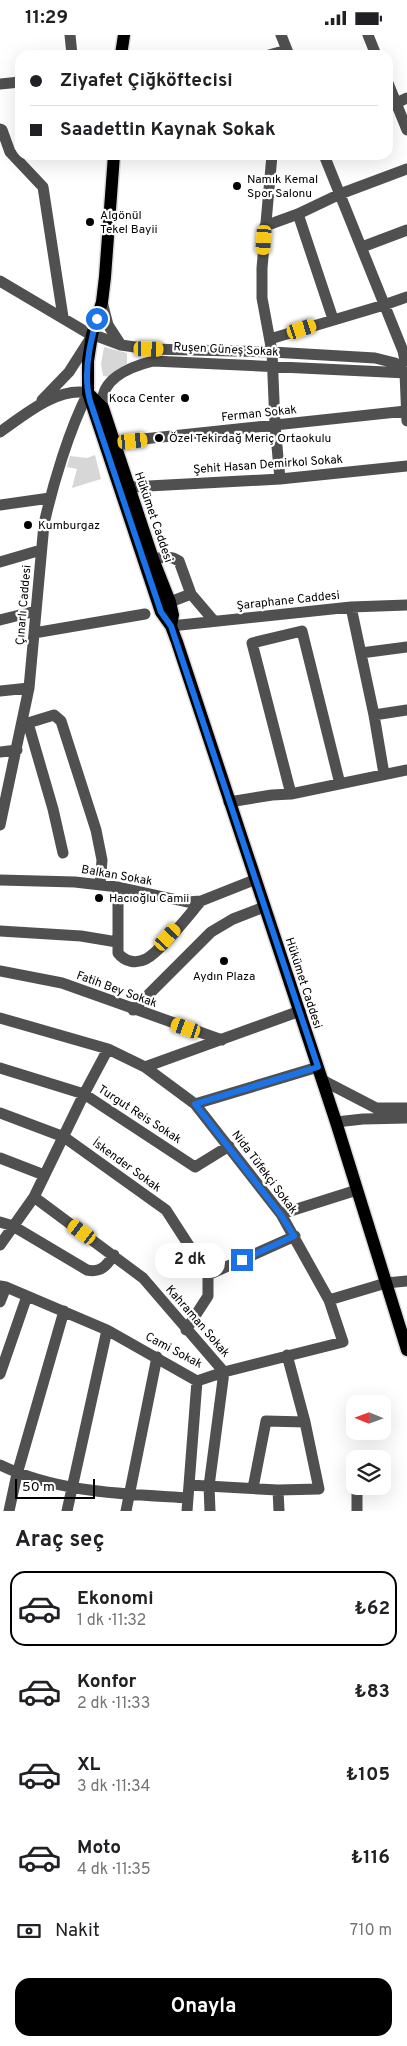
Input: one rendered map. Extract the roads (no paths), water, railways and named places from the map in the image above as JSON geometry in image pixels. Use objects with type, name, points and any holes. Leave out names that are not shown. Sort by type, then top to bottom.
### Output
[{"type":"main road","points":[[122,50],[124,35]]},
{"type":"main road","name":"Hükümet Caddesi","points":[[114,160],[102,301],[92,335],[88,361],[88,393],[148,560],[170,602],[173,615],[171,626]]},
{"type":"main road","name":"Hükümet Caddesi","points":[[88,393],[103,408],[130,487],[161,612],[171,626],[254,880],[300,1011],[406,1343]]},
{"type":"street","points":[[70,35],[72,50]]},
{"type":"street","points":[[281,35],[287,50]]},
{"type":"street","points":[[368,35],[374,50]]},
{"type":"street","points":[[0,84],[15,82]]},
{"type":"street","points":[[393,105],[407,99]]},
{"type":"street","points":[[393,107],[407,130]]},
{"type":"street","points":[[0,129],[10,151],[15,156]]},
{"type":"street","points":[[18,160],[43,187],[63,317]]},
{"type":"street","points":[[272,160],[262,268],[262,298],[272,352],[275,425],[280,479]]},
{"type":"street","points":[[326,160],[384,305],[403,342],[407,416]]},
{"type":"street","points":[[265,226],[298,214],[340,194],[407,169]]},
{"type":"street","points":[[298,214],[333,319]]},
{"type":"street","points":[[362,247],[407,230]]},
{"type":"street","name":"Ruşen Güneş Sokak","points":[[0,281],[92,335],[121,345],[149,349],[376,357],[394,363],[406,370]]},
{"type":"street","points":[[270,339],[407,297]]},
{"type":"street","points":[[102,301],[108,325],[121,345]]},
{"type":"street","points":[[30,411],[65,376],[92,335]]},
{"type":"street","name":"Ruşen Güneş Sokak","points":[[103,408],[102,394],[108,383],[140,364],[166,360],[406,370]]},
{"type":"street","points":[[0,432],[30,411],[58,396],[72,391],[88,393]]},
{"type":"street","name":"Çınarlı Caddesi","points":[[0,825],[25,721],[41,550],[50,498],[79,410],[88,393]]},
{"type":"street","name":"Ferman Sokak","points":[[115,443],[275,425],[407,416]]},
{"type":"street","name":"Şehit Hasan Demirkol Sokak","points":[[130,487],[280,479],[407,466]]},
{"type":"street","points":[[0,505],[50,498]]},
{"type":"street","points":[[0,562],[41,550]]},
{"type":"street","points":[[148,560],[165,557],[179,561],[191,594],[214,621]]},
{"type":"street","points":[[170,602],[191,594]]},
{"type":"street","name":"Şaraphane Caddesi","points":[[171,626],[350,607],[407,605]]},
{"type":"street","points":[[350,607],[374,715],[384,774]]},
{"type":"street","points":[[0,620],[36,611]]},
{"type":"street","points":[[34,633],[145,614]]},
{"type":"street","points":[[290,794],[252,643],[302,631],[340,784]]},
{"type":"street","points":[[361,653],[407,647]]},
{"type":"street","points":[[0,691],[29,688]]},
{"type":"street","points":[[374,715],[407,710]]},
{"type":"street","points":[[62,853],[53,809],[25,721],[54,715],[61,721],[96,831],[102,860],[100,885]]},
{"type":"street","points":[[0,752],[17,750]]},
{"type":"street","points":[[229,802],[290,794],[407,770]]},
{"type":"street","name":"Balkan Sokak","points":[[0,879],[75,882],[118,887],[186,902],[201,901],[254,880]]},
{"type":"street","points":[[118,887],[118,953],[122,959],[132,962],[146,959],[201,901]]},
{"type":"street","points":[[133,1010],[211,931],[233,919],[264,907]]},
{"type":"street","points":[[0,931],[82,936],[117,942]]},
{"type":"street","name":"Fatih Bey Sokak","points":[[0,971],[62,983],[133,1010],[222,1040]]},
{"type":"street","points":[[145,1067],[300,1011]]},
{"type":"street","name":"Nida Tüfekçi Sokak","points":[[0,1018],[108,1049],[145,1067],[195,1104],[281,1215],[329,1300],[343,1342]]},
{"type":"street","points":[[0,1245],[34,1197],[108,1049]]},
{"type":"street","points":[[195,1104],[318,1067]]},
{"type":"street","name":"Turgut Reis Sokak","points":[[0,1068],[84,1094],[195,1167],[229,1147]]},
{"type":"street","points":[[322,1080],[376,1108],[407,1108]]},
{"type":"street","name":"İskender Sokak","points":[[0,1113],[64,1137],[166,1210],[208,1275]]},
{"type":"street","points":[[336,1122],[407,1118]]},
{"type":"street","points":[[0,1158],[44,1175]]},
{"type":"street","points":[[281,1215],[356,1190]]},
{"type":"street","name":"Kahraman Sokak","points":[[34,1197],[143,1278],[186,1330],[224,1371]]},
{"type":"street","points":[[0,1222],[13,1227],[87,1270],[96,1272],[106,1266],[114,1255]]},
{"type":"street","points":[[186,1330],[208,1296],[208,1275],[294,1236]]},
{"type":"street","points":[[329,1300],[386,1283],[407,1281]]},
{"type":"street","points":[[0,1302],[3,1287]]},
{"type":"street","name":"Cami Sokak","points":[[3,1287],[107,1330],[158,1357],[197,1381],[224,1371],[343,1342]]},
{"type":"street","points":[[0,1374],[27,1296]]},
{"type":"street","points":[[10,1511],[18,1473],[64,1311]]},
{"type":"street","points":[[67,1511],[107,1330]]},
{"type":"street","points":[[190,1485],[278,1490],[319,1489],[305,1422],[287,1355]]},
{"type":"street","points":[[126,1511],[128,1494],[158,1357]]},
{"type":"street","points":[[210,1511],[209,1486],[224,1371]]},
{"type":"street","points":[[187,1511],[197,1381]]},
{"type":"street","points":[[253,1488],[266,1421],[305,1422]]},
{"type":"street","points":[[0,1465],[18,1473],[72,1488],[188,1498]]},
{"type":"street","points":[[278,1490],[279,1511]]},
{"type":"street","points":[[357,1495],[357,1511]]},
{"type":"place","name":"Namık Kemal Spor Salonu","points":[[237,186]]},
{"type":"place","name":"Algönül Tekel Bayii","points":[[90,222]]},
{"type":"place","name":"Koca Center","points":[[185,398]]},
{"type":"place","name":"Özel Tekirdağ Meriç Ortaokulu","points":[[159,438]]},
{"type":"place","name":"Kumburgaz","points":[[28,525]]},
{"type":"place","name":"Hacıoğlu Camii","points":[[99,898]]},
{"type":"place","name":"Aydın Plaza","points":[[224,961]]}]
